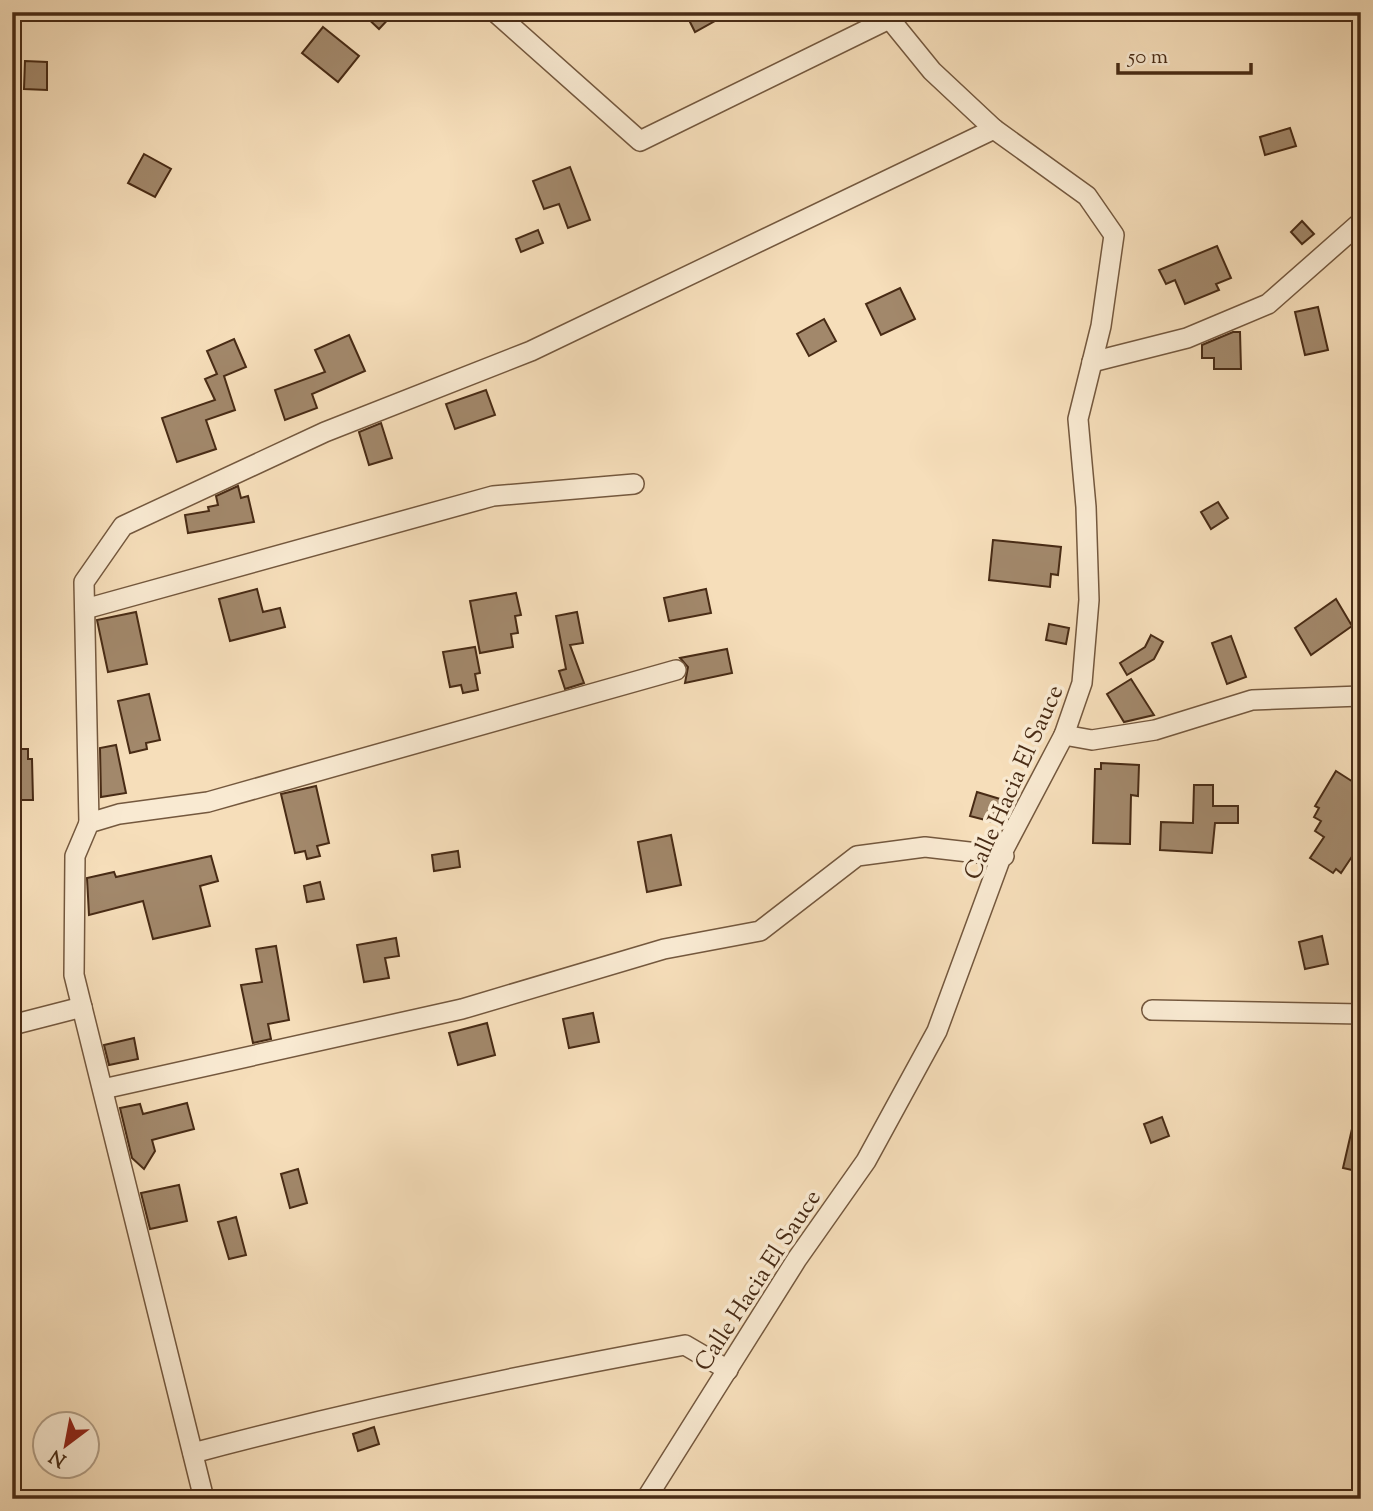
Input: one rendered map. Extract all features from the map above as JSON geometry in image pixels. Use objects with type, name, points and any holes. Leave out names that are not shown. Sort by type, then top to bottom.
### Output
[{"type":"street","points":[[495,12],[640,141],[886,16]]},
{"type":"street","name":"Calle Hacia El Sauce","points":[[646,1499],[797,1259],[866,1161],[937,1031],[1004,856],[1004,849],[1064,735],[1083,683],[1088,614],[1086,507],[1078,419],[1101,326],[1114,235],[1087,196],[994,129],[932,71],[886,16]]},
{"type":"street","points":[[204,1499],[74,975],[75,856],[89,823],[84,582],[123,526],[325,432],[531,351],[994,129]]},
{"type":"street","points":[[1092,362],[1186,338],[1268,304],[1361,222]]},
{"type":"street","points":[[85,609],[493,496],[634,484]]},
{"type":"street","points":[[89,823],[119,814],[208,802],[676,670]]},
{"type":"street","points":[[1064,735],[1092,740],[1155,730],[1252,700],[1361,696]]},
{"type":"street","points":[[103,1089],[462,1009],[664,949],[760,931],[857,856],[925,848],[1004,856]]},
{"type":"street","points":[[12,1025],[82,1007]]},
{"type":"street","points":[[1152,1010],[1361,1014]]},
{"type":"street","points":[[193,1453],[282,1429],[519,1377],[685,1345],[728,1370]]},
{"type":"building","points":[[361,12],[395,12],[379,29]]},
{"type":"building","points":[[685,12],[731,12],[695,32]]},
{"type":"building","points":[[323,27],[359,56],[338,82],[302,53]]},
{"type":"building","points":[[25,61],[47,62],[47,90],[24,89]]},
{"type":"building","points":[[1290,128],[1296,146],[1265,155],[1260,137]]},
{"type":"building","points":[[144,154],[171,169],[155,197],[128,183]]},
{"type":"building","points":[[570,167],[590,220],[568,228],[559,204],[544,209],[533,181]]},
{"type":"building","points":[[1302,221],[1314,234],[1302,244],[1291,232]]},
{"type":"building","points":[[538,230],[543,243],[521,252],[516,239]]},
{"type":"building","points":[[1217,246],[1231,278],[1216,284],[1219,290],[1185,304],[1175,280],[1166,284],[1159,270]]},
{"type":"building","points":[[900,288],[915,319],[881,335],[866,304]]},
{"type":"building","points":[[1318,307],[1328,350],[1305,355],[1295,312]]},
{"type":"building","points":[[824,319],[836,341],[809,356],[797,334]]},
{"type":"building","points":[[1233,332],[1240,332],[1241,369],[1214,369],[1214,358],[1202,358],[1202,345]]},
{"type":"building","points":[[349,335],[365,371],[312,394],[317,408],[285,420],[275,390],[325,372],[315,350]]},
{"type":"building","points":[[234,339],[246,367],[224,376],[235,410],[206,420],[216,449],[177,462],[162,418],[215,400],[205,379],[217,374],[207,351]]},
{"type":"building","points":[[486,390],[495,415],[455,429],[446,404]]},
{"type":"building","points":[[381,423],[392,458],[369,465],[359,432]]},
{"type":"building","points":[[238,486],[241,498],[248,496],[254,522],[188,533],[185,515],[209,511],[208,507],[218,505],[216,496]]},
{"type":"building","points":[[1218,502],[1228,518],[1211,529],[1201,512]]},
{"type":"building","points":[[993,540],[1061,547],[1058,575],[1051,574],[1050,587],[989,580]]},
{"type":"building","points":[[257,589],[263,612],[280,608],[285,627],[230,641],[219,599]]},
{"type":"building","points":[[706,589],[711,613],[669,621],[664,598]]},
{"type":"building","points":[[516,593],[521,615],[515,616],[518,633],[511,634],[513,647],[480,653],[470,601]]},
{"type":"building","points":[[1336,599],[1352,626],[1311,655],[1295,628]]},
{"type":"building","points":[[136,612],[147,664],[108,672],[97,620]]},
{"type":"building","points":[[577,612],[583,643],[570,645],[584,683],[565,689],[559,671],[566,669],[556,616]]},
{"type":"building","points":[[1049,624],[1069,628],[1066,644],[1046,640]]},
{"type":"building","points":[[1151,635],[1163,642],[1154,659],[1127,675],[1120,663],[1145,647]]},
{"type":"building","points":[[1231,636],[1246,677],[1227,684],[1212,643]]},
{"type":"building","points":[[475,647],[480,673],[475,674],[478,690],[463,693],[461,685],[450,687],[443,652]]},
{"type":"building","points":[[727,649],[732,673],[685,683],[688,667],[680,658]]},
{"type":"building","points":[[1131,679],[1154,715],[1124,722],[1107,694]]},
{"type":"building","points":[[149,694],[160,740],[146,743],[147,749],[130,753],[118,701]]},
{"type":"building","points":[[116,745],[126,793],[101,797],[100,748]]},
{"type":"building","points":[[12,749],[28,749],[28,759],[32,759],[33,800],[12,800]]},
{"type":"building","points":[[1101,763],[1139,765],[1138,796],[1131,795],[1130,844],[1093,843],[1095,769],[1101,769]]},
{"type":"building","points":[[1336,771],[1361,787],[1361,860],[1353,855],[1341,873],[1336,869],[1333,873],[1310,858],[1324,837],[1315,831],[1321,821],[1314,817],[1319,808],[1315,806]]},
{"type":"building","points":[[1194,785],[1213,785],[1213,806],[1238,806],[1238,823],[1215,823],[1212,853],[1160,850],[1161,822],[1193,823]]},
{"type":"building","points":[[316,786],[329,843],[317,846],[320,856],[307,859],[305,851],[295,853],[281,794]]},
{"type":"building","points":[[977,792],[1000,799],[993,822],[970,816]]},
{"type":"building","points":[[671,835],[681,885],[647,892],[638,842]]},
{"type":"building","points":[[458,851],[460,867],[434,871],[432,855]]},
{"type":"building","points":[[211,856],[218,881],[200,886],[210,926],[153,939],[143,901],[89,915],[87,878],[114,872],[116,877]]},
{"type":"building","points":[[320,882],[324,899],[307,902],[304,886]]},
{"type":"building","points":[[1322,936],[1328,964],[1305,969],[1299,942]]},
{"type":"building","points":[[396,938],[399,956],[385,958],[389,978],[364,982],[357,945]]},
{"type":"building","points":[[276,946],[289,1020],[268,1024],[271,1039],[253,1043],[241,985],[262,982],[256,949]]},
{"type":"building","points":[[593,1013],[599,1042],[569,1048],[563,1019]]},
{"type":"building","points":[[487,1023],[495,1055],[458,1065],[449,1033]]},
{"type":"building","points":[[134,1038],[138,1059],[109,1065],[104,1045]]},
{"type":"building","points":[[187,1103],[194,1129],[152,1140],[155,1151],[144,1169],[132,1158],[120,1108],[140,1104],[143,1114]]},
{"type":"building","points":[[1355,1116],[1361,1117],[1361,1172],[1343,1168]]},
{"type":"building","points":[[1162,1117],[1169,1136],[1151,1143],[1144,1124]]},
{"type":"building","points":[[298,1169],[307,1203],[290,1208],[281,1174]]},
{"type":"building","points":[[179,1185],[187,1221],[150,1229],[141,1193]]},
{"type":"building","points":[[236,1217],[246,1255],[229,1259],[218,1222]]},
{"type":"building","points":[[374,1427],[379,1444],[358,1451],[353,1434]]}]
